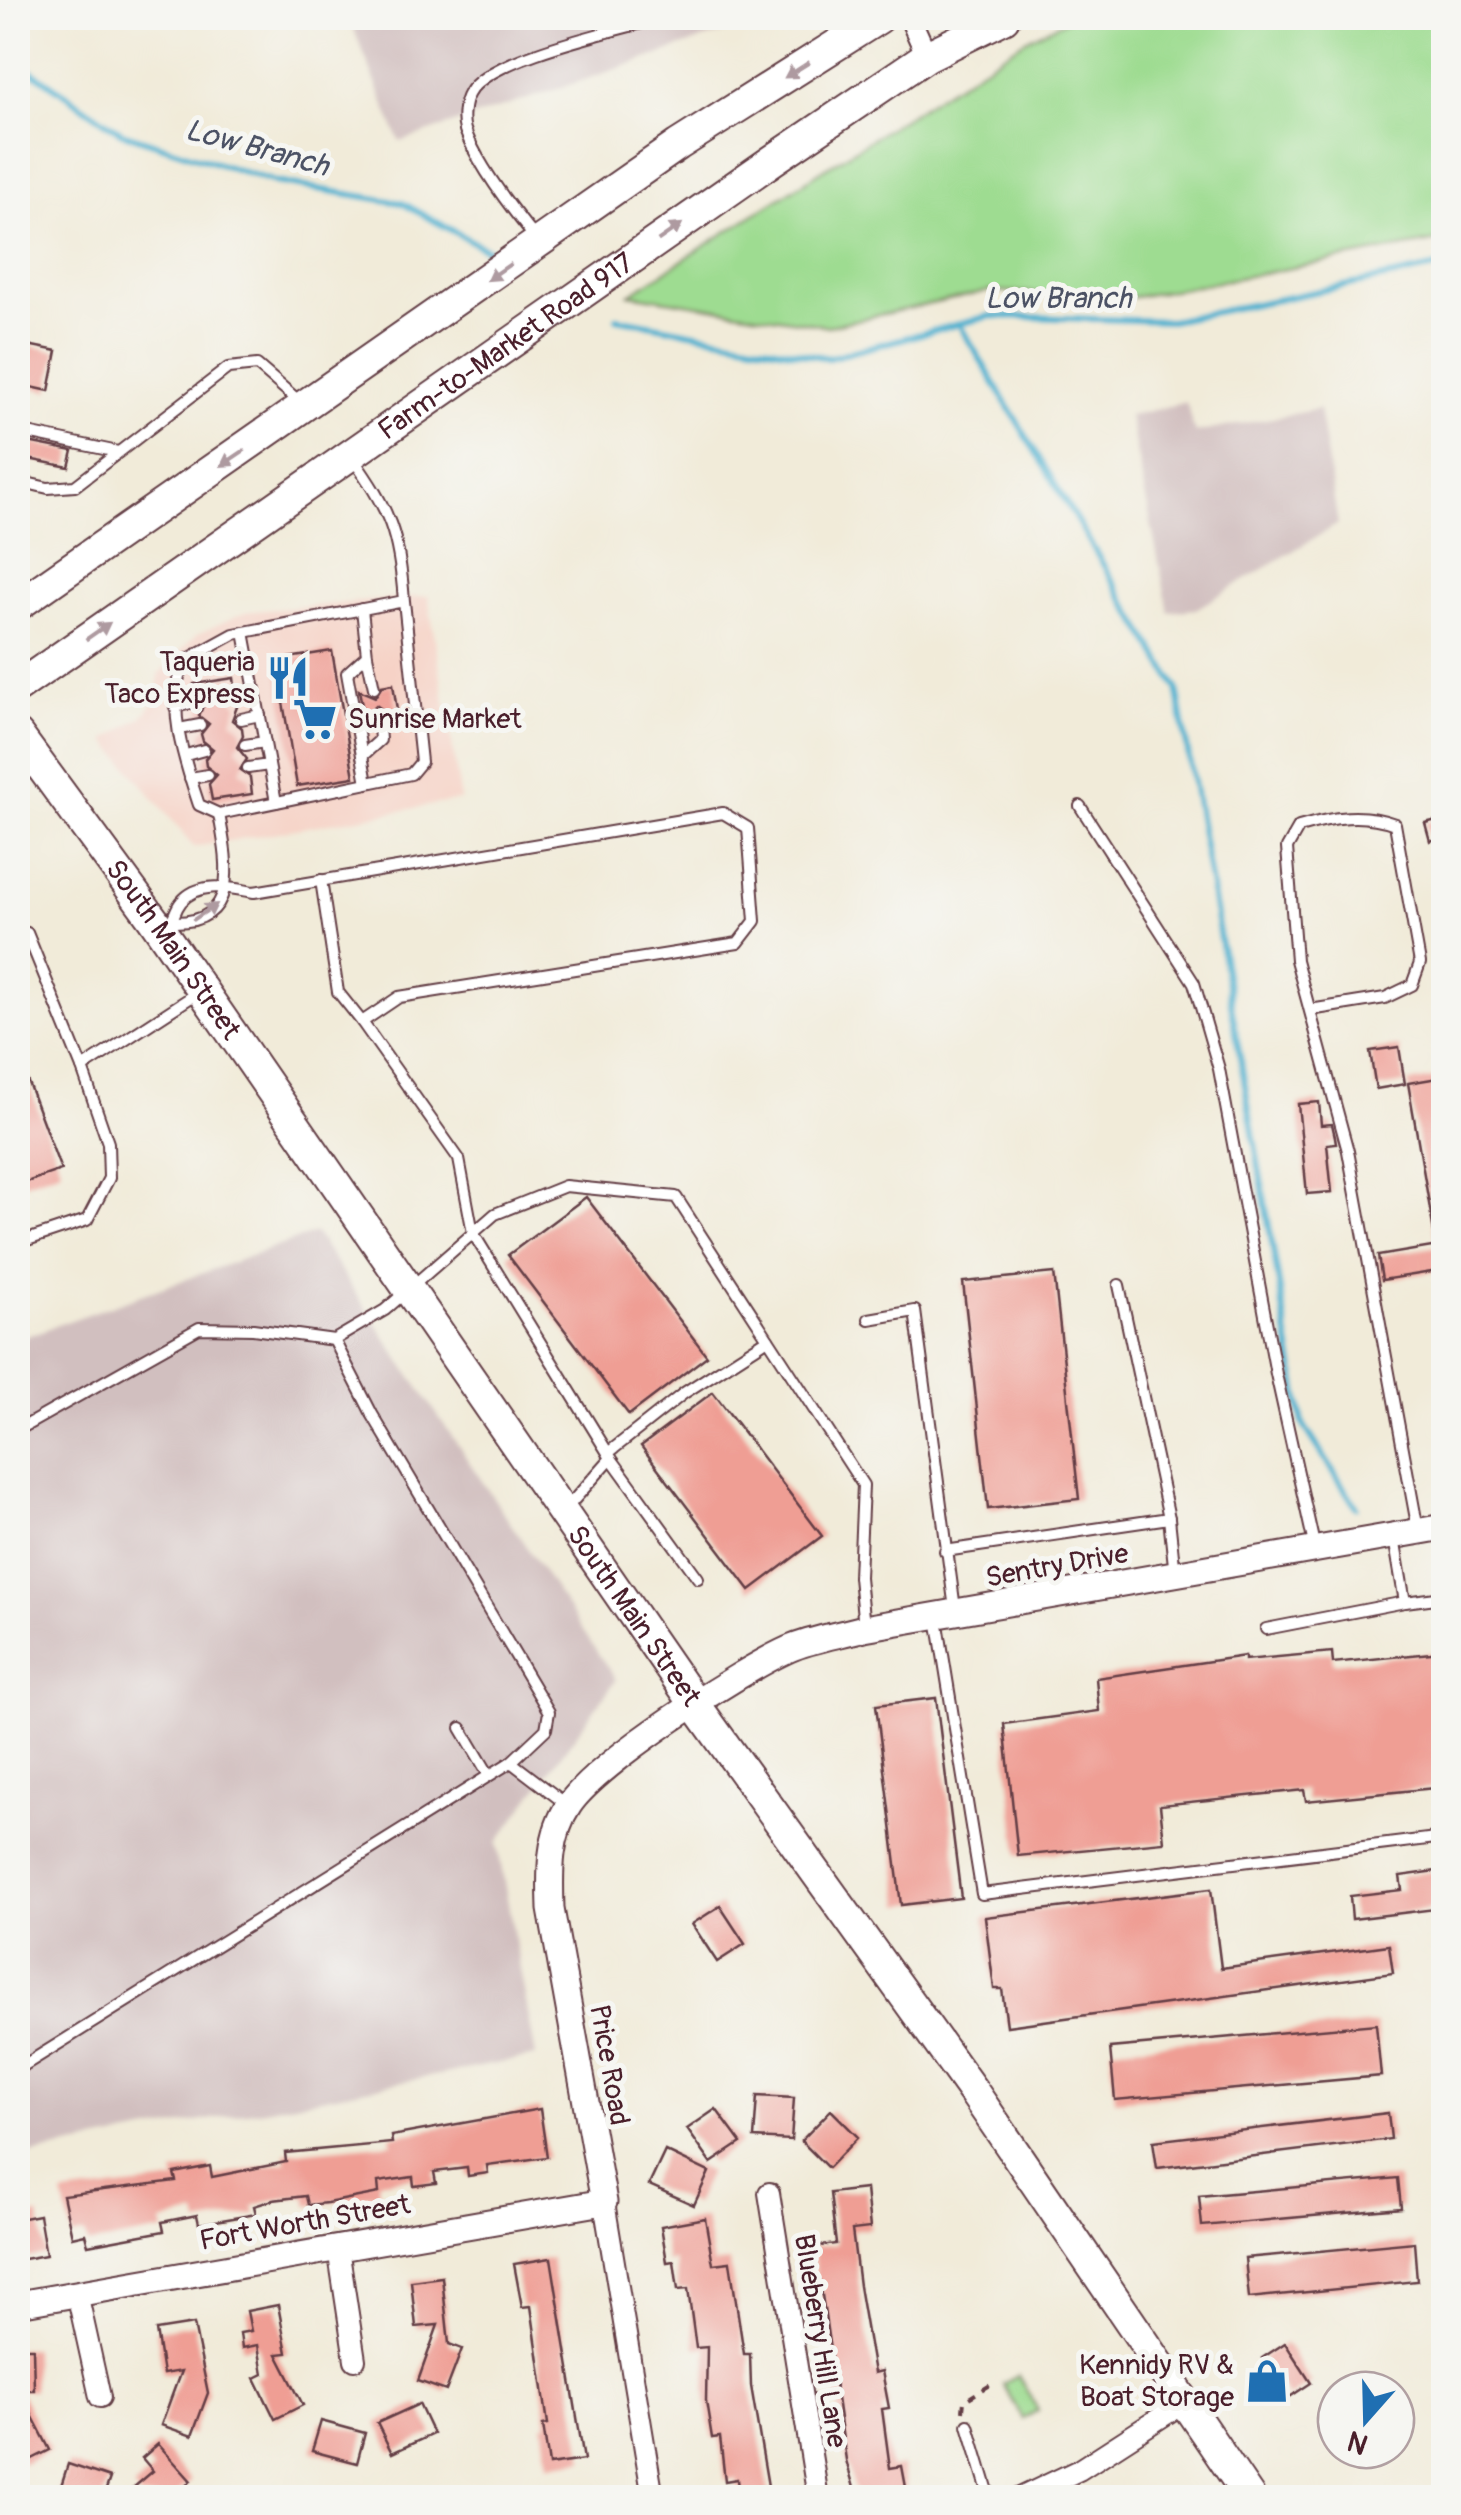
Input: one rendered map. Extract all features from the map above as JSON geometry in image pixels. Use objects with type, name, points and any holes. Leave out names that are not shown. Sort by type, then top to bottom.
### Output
[{"type":"main road","points":[[18,606],[678,145],[879,18]]},
{"type":"main road","name":"Farm-to-Market Road 917","points":[[18,687],[927,56],[1004,18]]},
{"type":"main road","name":"South Main Street","points":[[18,735],[168,927],[200,991],[410,1288],[695,1704],[976,2094],[1250,2498]]},
{"type":"street","points":[[910,18],[927,56]]},
{"type":"street","name":"Sentry Drive","points":[[695,1704],[790,1649],[864,1628],[1418,1531]]},
{"type":"street","name":"Price Road","points":[[653,2498],[551,1909],[550,1868],[556,1831],[568,1805],[590,1780],[695,1704]]},
{"type":"street","name":"Blueberry Hill Lane","points":[[768,2193],[818,2498]]},
{"type":"street","name":"Fort Worth Street","points":[[18,2304],[604,2202]]},
{"type":"street","points":[[338,2248],[356,2360]]},
{"type":"street","points":[[77,2293],[100,2398]]},
{"type":"street","points":[[1020,2498],[1079,2470],[1183,2403]]},
{"type":"lane","points":[[539,243],[511,209],[465,130],[463,112],[469,91],[495,70],[660,18]]},
{"type":"lane","points":[[18,481],[48,488],[76,486],[228,368],[257,365],[306,407]]},
{"type":"lane","points":[[18,431],[118,452]]},
{"type":"lane","points":[[351,455],[387,506],[402,566],[420,762],[411,774],[219,814],[199,805],[178,728],[176,681],[183,662],[244,632],[404,601]]},
{"type":"lane","points":[[362,609],[374,688]]},
{"type":"lane","points":[[244,632],[276,802]]},
{"type":"lane","points":[[367,783],[347,672],[368,655]]},
{"type":"lane","points":[[237,695],[255,692]]},
{"type":"lane","points":[[176,707],[196,702]]},
{"type":"lane","points":[[362,756],[380,740],[378,714]]},
{"type":"lane","points":[[241,719],[260,716]]},
{"type":"lane","points":[[178,728],[200,725]]},
{"type":"lane","points":[[245,745],[265,742]]},
{"type":"lane","points":[[186,755],[204,750]]},
{"type":"lane","points":[[248,768],[269,766]]},
{"type":"lane","points":[[190,778],[208,775]]},
{"type":"lane","points":[[1080,806],[1194,983],[1219,1069],[1276,1374],[1315,1550]]},
{"type":"lane","points":[[168,927],[180,902],[202,888],[254,892],[723,813],[748,828],[756,922],[738,943],[399,997],[362,1022]]},
{"type":"lane","points":[[168,927],[194,922],[218,905],[230,874],[219,814]]},
{"type":"lane","points":[[1310,1010],[1385,998],[1412,985],[1420,964],[1395,824],[1367,814],[1318,821],[1299,827],[1287,848],[1296,960],[1348,1150],[1418,1531],[1405,1602]]},
{"type":"lane","points":[[321,880],[338,992],[459,1159],[472,1233],[610,1456],[698,1578]]},
{"type":"lane","points":[[18,930],[27,933],[82,1068],[108,1143],[109,1178],[87,1220],[18,1244]]},
{"type":"lane","points":[[82,1068],[200,991]]},
{"type":"lane","points":[[18,1430],[198,1328],[253,1328],[334,1340],[385,1310],[495,1214],[565,1186],[676,1197],[863,1485],[860,1577],[864,1628]]},
{"type":"lane","points":[[1120,1285],[1169,1518],[1175,1576]]},
{"type":"lane","points":[[869,1319],[915,1310],[946,1551],[947,1616],[982,1894],[1444,1837]]},
{"type":"lane","points":[[564,1511],[610,1456],[684,1393],[768,1339]]},
{"type":"lane","points":[[18,2069],[511,1762],[546,1729],[549,1712],[372,1414],[334,1340]]},
{"type":"lane","points":[[946,1551],[1169,1518]]},
{"type":"lane","points":[[1266,1629],[1444,1597]]},
{"type":"lane","points":[[461,1728],[489,1776]]},
{"type":"lane","points":[[511,1762],[568,1805]]},
{"type":"lane","points":[[968,2425],[990,2498]]},
{"type":"path","points":[[968,2425],[962,2403],[992,2384]]},
{"type":"shaded area","points":[[349,18],[724,18],[729,31],[400,142]]},
{"type":"shaded area","points":[[1186,402],[1195,433],[1319,409],[1338,524],[1196,609],[1169,612],[1129,416]]},
{"type":"shaded area","points":[[428,596],[461,800],[194,847],[106,740],[142,717],[158,697],[159,674],[196,635],[245,612]]},
{"type":"shaded area","points":[[315,1233],[616,1680],[497,1843],[536,2056],[18,2157],[18,1339]]},
{"type":"green space","points":[[1070,18],[1443,18],[1443,240],[1135,297],[991,291],[828,326],[630,294],[1027,39]]},
{"type":"green space","points":[[1018,2376],[1038,2410],[1023,2419],[1003,2384]]},
{"type":"building","points":[[18,343],[57,351],[49,391],[18,384]]},
{"type":"building","points":[[18,440],[73,451],[69,467],[18,457]]},
{"type":"building","name":"Sunrise Market","points":[[332,651],[354,777],[297,786],[276,660]]},
{"type":"building","points":[[234,678],[235,686],[228,695],[238,704],[232,720],[242,728],[243,736],[237,747],[247,759],[240,770],[250,777],[252,794],[212,800],[209,784],[217,775],[206,766],[205,759],[213,749],[203,741],[201,734],[209,724],[199,716],[205,701],[195,693],[194,684]]},
{"type":"building","points":[[393,684],[397,710],[386,712],[376,705],[364,716],[359,690],[375,697],[382,686]]},
{"type":"building","points":[[1441,819],[1444,837],[1430,841],[1425,823]]},
{"type":"building","points":[[1399,1047],[1405,1084],[1376,1089],[1370,1051]]},
{"type":"building","points":[[18,1056],[61,1170],[18,1185]]},
{"type":"building","points":[[1444,1077],[1444,1237],[1435,1238],[1408,1083]]},
{"type":"building","points":[[1319,1102],[1321,1125],[1332,1124],[1336,1143],[1327,1144],[1332,1192],[1307,1194],[1298,1104]]},
{"type":"building","points":[[586,1197],[707,1356],[629,1415],[508,1255]]},
{"type":"building","points":[[1444,1245],[1444,1270],[1382,1280],[1378,1256]]},
{"type":"building","points":[[1054,1273],[1079,1499],[988,1509],[963,1282]]},
{"type":"building","points":[[713,1392],[822,1536],[750,1590],[641,1446]]},
{"type":"building","points":[[1444,1648],[1444,1787],[1306,1801],[1304,1790],[1160,1805],[1164,1842],[1018,1856],[1004,1724],[1099,1711],[1096,1678],[1245,1656],[1245,1660],[1332,1652],[1333,1663],[1431,1653]]},
{"type":"building","points":[[936,1698],[961,1898],[901,1905],[876,1705]]},
{"type":"building","points":[[1444,1870],[1444,1908],[1352,1919],[1350,1896],[1402,1890],[1400,1876]]},
{"type":"building","points":[[1211,1889],[1221,1968],[1389,1945],[1393,1973],[1007,2026],[1002,1989],[994,1989],[985,1917]]},
{"type":"building","points":[[720,1906],[745,1944],[717,1962],[692,1924]]},
{"type":"building","points":[[1376,2024],[1381,2076],[1115,2100],[1110,2048]]},
{"type":"building","points":[[757,2096],[794,2098],[791,2140],[754,2138]]},
{"type":"building","points":[[540,2109],[547,2157],[487,2165],[488,2173],[468,2176],[467,2168],[434,2172],[436,2183],[414,2186],[413,2177],[378,2182],[379,2193],[327,2203],[308,2205],[306,2196],[273,2200],[254,2206],[256,2214],[199,2224],[197,2215],[162,2222],[164,2231],[88,2245],[85,2234],[72,2237],[63,2195],[176,2181],[174,2173],[210,2166],[212,2177],[286,2162],[285,2153],[392,2143],[391,2136]]},
{"type":"building","points":[[716,2109],[741,2143],[711,2163],[687,2129]]},
{"type":"building","points":[[831,2110],[858,2137],[828,2168],[801,2141]]},
{"type":"building","points":[[1388,2113],[1391,2139],[1157,2168],[1153,2141]]},
{"type":"building","points":[[665,2151],[709,2172],[694,2205],[649,2185]]},
{"type":"building","points":[[1398,2178],[1401,2208],[1202,2226],[1199,2196]]},
{"type":"building","points":[[866,2189],[870,2228],[852,2230],[859,2286],[874,2373],[882,2371],[889,2408],[882,2409],[890,2468],[902,2466],[908,2498],[857,2498],[846,2460],[820,2281],[816,2281],[812,2247],[836,2244],[830,2193]]},
{"type":"building","points":[[39,2215],[46,2255],[18,2260],[18,2219]]},
{"type":"building","points":[[705,2218],[713,2264],[730,2262],[744,2354],[750,2354],[751,2386],[770,2498],[739,2498],[737,2479],[725,2481],[720,2437],[712,2438],[706,2401],[707,2347],[696,2348],[688,2289],[678,2290],[674,2261],[667,2262],[661,2226]]},
{"type":"building","points":[[1414,2242],[1417,2281],[1249,2298],[1245,2258]]},
{"type":"building","points":[[551,2258],[584,2460],[549,2465],[543,2425],[548,2424],[531,2306],[522,2307],[514,2264]]},
{"type":"building","points":[[442,2277],[449,2344],[462,2349],[446,2391],[418,2381],[438,2325],[416,2327],[411,2281]]},
{"type":"building","points":[[278,2305],[287,2353],[277,2354],[303,2405],[275,2419],[255,2378],[263,2374],[258,2345],[242,2348],[240,2333],[251,2331],[247,2311]]},
{"type":"building","points":[[194,2324],[208,2393],[192,2436],[161,2425],[181,2371],[163,2374],[156,2330]]},
{"type":"building","points":[[1285,2343],[1311,2383],[1288,2398],[1262,2358]]},
{"type":"building","points":[[18,2348],[33,2348],[34,2390],[19,2390],[50,2450],[22,2464],[18,2456]]},
{"type":"building","points":[[419,2404],[433,2434],[392,2453],[377,2423]]},
{"type":"building","points":[[321,2421],[365,2433],[357,2463],[312,2451]]},
{"type":"building","points":[[158,2444],[191,2481],[172,2498],[141,2498],[133,2488],[153,2471],[142,2458]]},
{"type":"building","points":[[68,2464],[110,2478],[103,2498],[57,2498]]},
{"type":"waterway","name":"Low Branch","points":[[18,62],[122,133],[275,182],[402,203],[495,254]]},
{"type":"waterway","name":"Low Branch","points":[[617,318],[828,358],[990,316],[1170,321],[1444,266]]},
{"type":"waterway","points":[[959,324],[1177,688],[1303,1424],[1356,1507]]},
{"type":"place","name":"Taqueria Taco Express","points":[[288,678]]},
{"type":"place","name":"Sunrise Market","points":[[315,719]]},
{"type":"place","name":"Kennidy RV & Boat Storage","points":[[1267,2381]]}]
